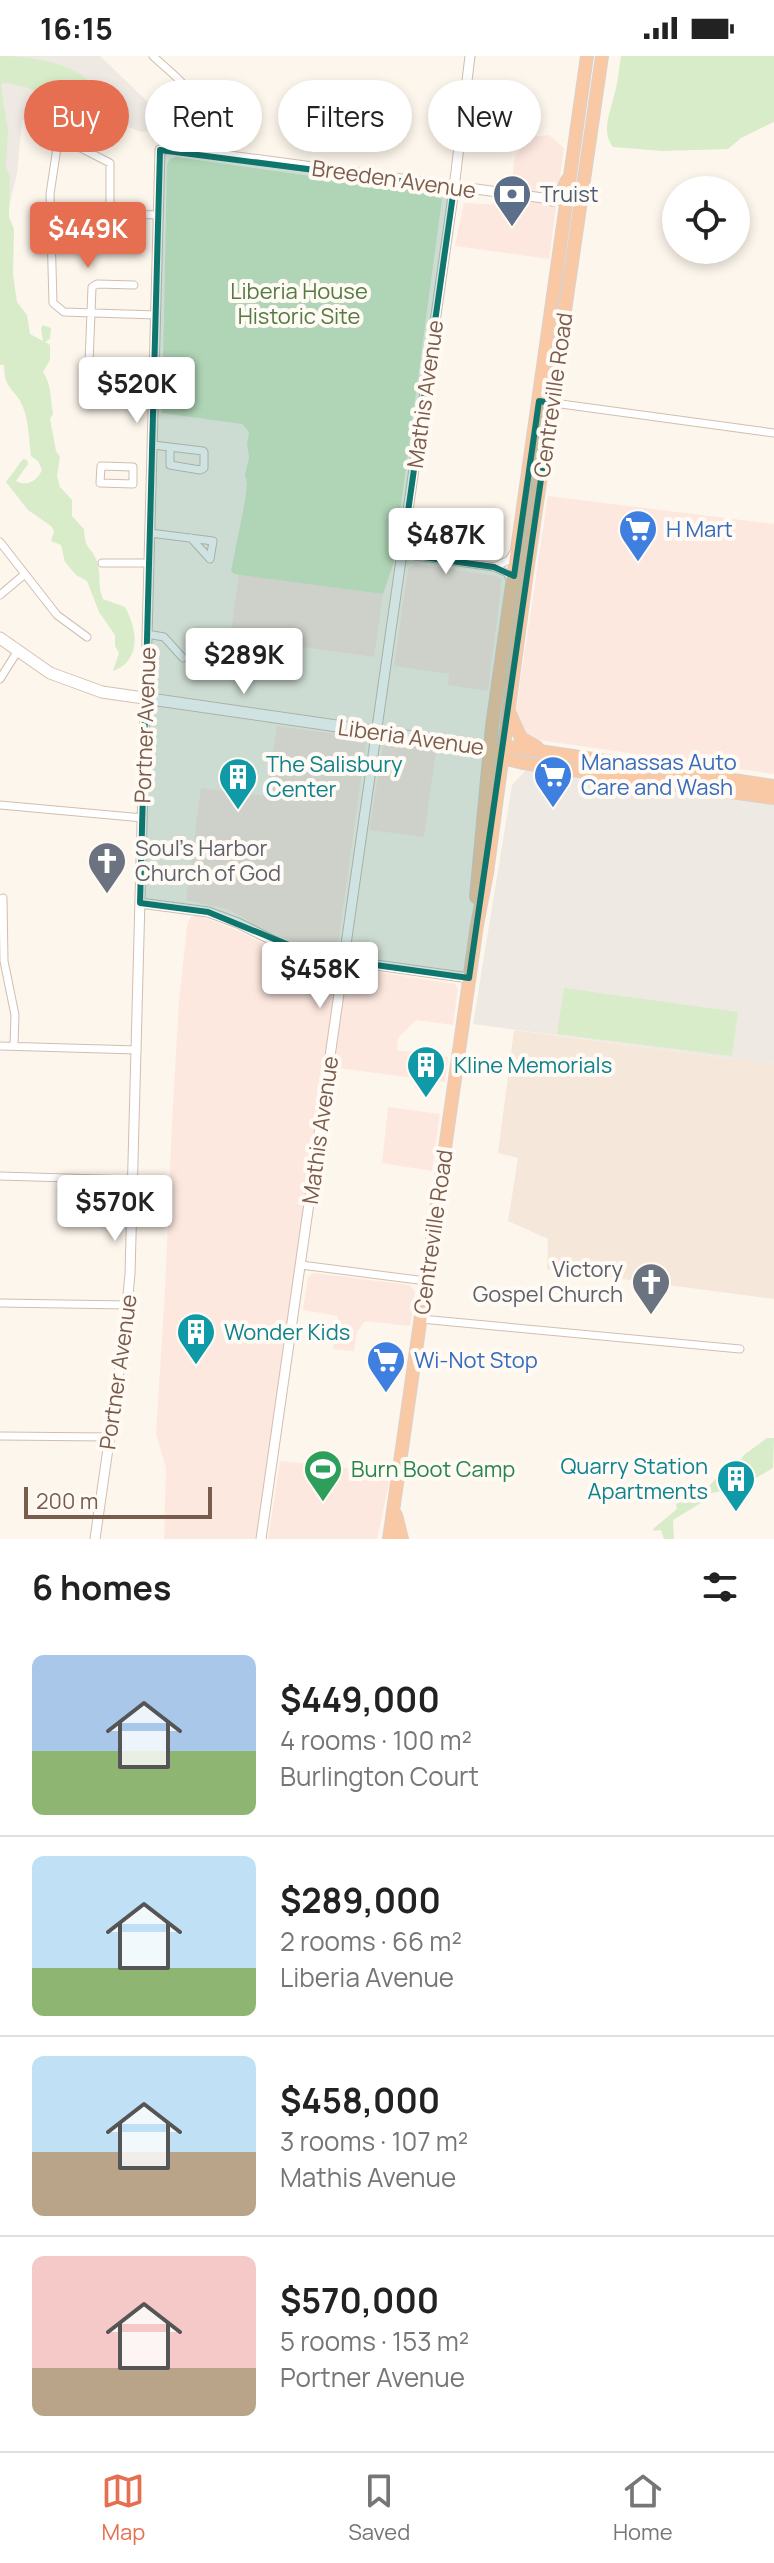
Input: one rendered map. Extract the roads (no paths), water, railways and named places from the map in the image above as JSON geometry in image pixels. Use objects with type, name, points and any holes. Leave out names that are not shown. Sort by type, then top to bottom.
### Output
[{"type":"highway","name":"Centreville Road","points":[[389,1539],[469,978],[487,873],[497,788],[496,750],[509,708],[545,402],[574,203],[572,166],[587,56]]},
{"type":"highway","name":"Centreville Road","points":[[477,925],[477,873],[496,750],[519,539],[545,402],[544,370],[602,56]]},
{"type":"highway","points":[[552,200],[562,192],[572,166]]},
{"type":"highway","points":[[525,391],[534,390],[544,370]]},
{"type":"highway","points":[[509,708],[511,721],[521,738],[547,752]]},
{"type":"highway","name":"Liberia Avenue","points":[[496,750],[509,747],[774,786]]},
{"type":"highway","name":"Liberia Avenue","points":[[496,750],[507,759],[523,763],[774,798]]},
{"type":"highway","points":[[497,788],[507,770],[523,763]]},
{"type":"highway","points":[[381,1539],[390,1491],[398,1478]]},
{"type":"highway","points":[[394,1504],[402,1539]]},
{"type":"main road","name":"Liberia Avenue","points":[[0,638],[50,673],[83,686],[146,700],[496,750]]},
{"type":"street","points":[[153,56],[178,80]]},
{"type":"street","name":"Mathis Avenue","points":[[261,1539],[454,188],[470,56]]},
{"type":"street","points":[[110,214],[110,163],[65,140],[58,141],[50,194],[52,300],[61,311],[156,315]]},
{"type":"street","name":"Portner Avenue","points":[[95,1539],[128,1305],[160,152]]},
{"type":"street","name":"Breeden Avenue","points":[[204,152],[574,203]]},
{"type":"street","points":[[86,213],[159,215]]},
{"type":"street","points":[[134,285],[94,285],[89,392],[96,396],[135,396]]},
{"type":"street","points":[[545,402],[774,433]]},
{"type":"street","points":[[153,445],[170,447],[204,452],[203,469],[171,466],[168,462],[170,447]]},
{"type":"street","points":[[101,466],[133,467],[133,477],[133,484],[100,483],[101,466]]},
{"type":"street","points":[[133,477],[152,478]]},
{"type":"street","points":[[150,533],[191,538]]},
{"type":"street","points":[[494,567],[509,560],[519,539]]},
{"type":"street","points":[[0,542],[57,615],[87,637]]},
{"type":"street","points":[[402,554],[494,567],[507,573],[513,585]]},
{"type":"street","points":[[102,563],[149,563]]},
{"type":"street","points":[[0,595],[25,574]]},
{"type":"street","points":[[147,634],[164,637],[183,658]]},
{"type":"street","points":[[0,679],[17,652]]},
{"type":"street","points":[[0,805],[143,818]]},
{"type":"street","points":[[3,898],[4,961],[15,1015],[14,1046]]},
{"type":"street","points":[[140,903],[208,912],[230,919],[294,950],[344,961],[469,978]]},
{"type":"street","points":[[0,1046],[137,1050]]},
{"type":"street","points":[[0,1176],[133,1180]]},
{"type":"street","points":[[301,1265],[426,1281]]},
{"type":"street","points":[[0,1303],[128,1305]]},
{"type":"street","points":[[421,1319],[740,1349]]},
{"type":"street","points":[[0,1436],[109,1437]]},
{"type":"place","name":"Truist","points":[[512,228]]},
{"type":"place","name":"H Mart","points":[[638,563]]},
{"type":"place","name":"Manassas Auto Care and Wash","points":[[553,809]]},
{"type":"place","name":"The Salisbury Center","points":[[238,811]]},
{"type":"place","name":"Soul's Harbor Church of God","points":[[107,895]]},
{"type":"place","name":"Kline Memorials","points":[[426,1099]]},
{"type":"place","name":"Victory Gospel Church","points":[[651,1316]]},
{"type":"place","name":"Wonder Kids","points":[[196,1366]]},
{"type":"place","name":"Wi-Not Stop","points":[[386,1394]]},
{"type":"place","name":"Burn Boot Camp","points":[[323,1503]]},
{"type":"place","name":"Quarry Station Apartments","points":[[736,1513]]},
{"type":"park label","name":"Liberia House Historic Site","points":[[299,304]]}]
